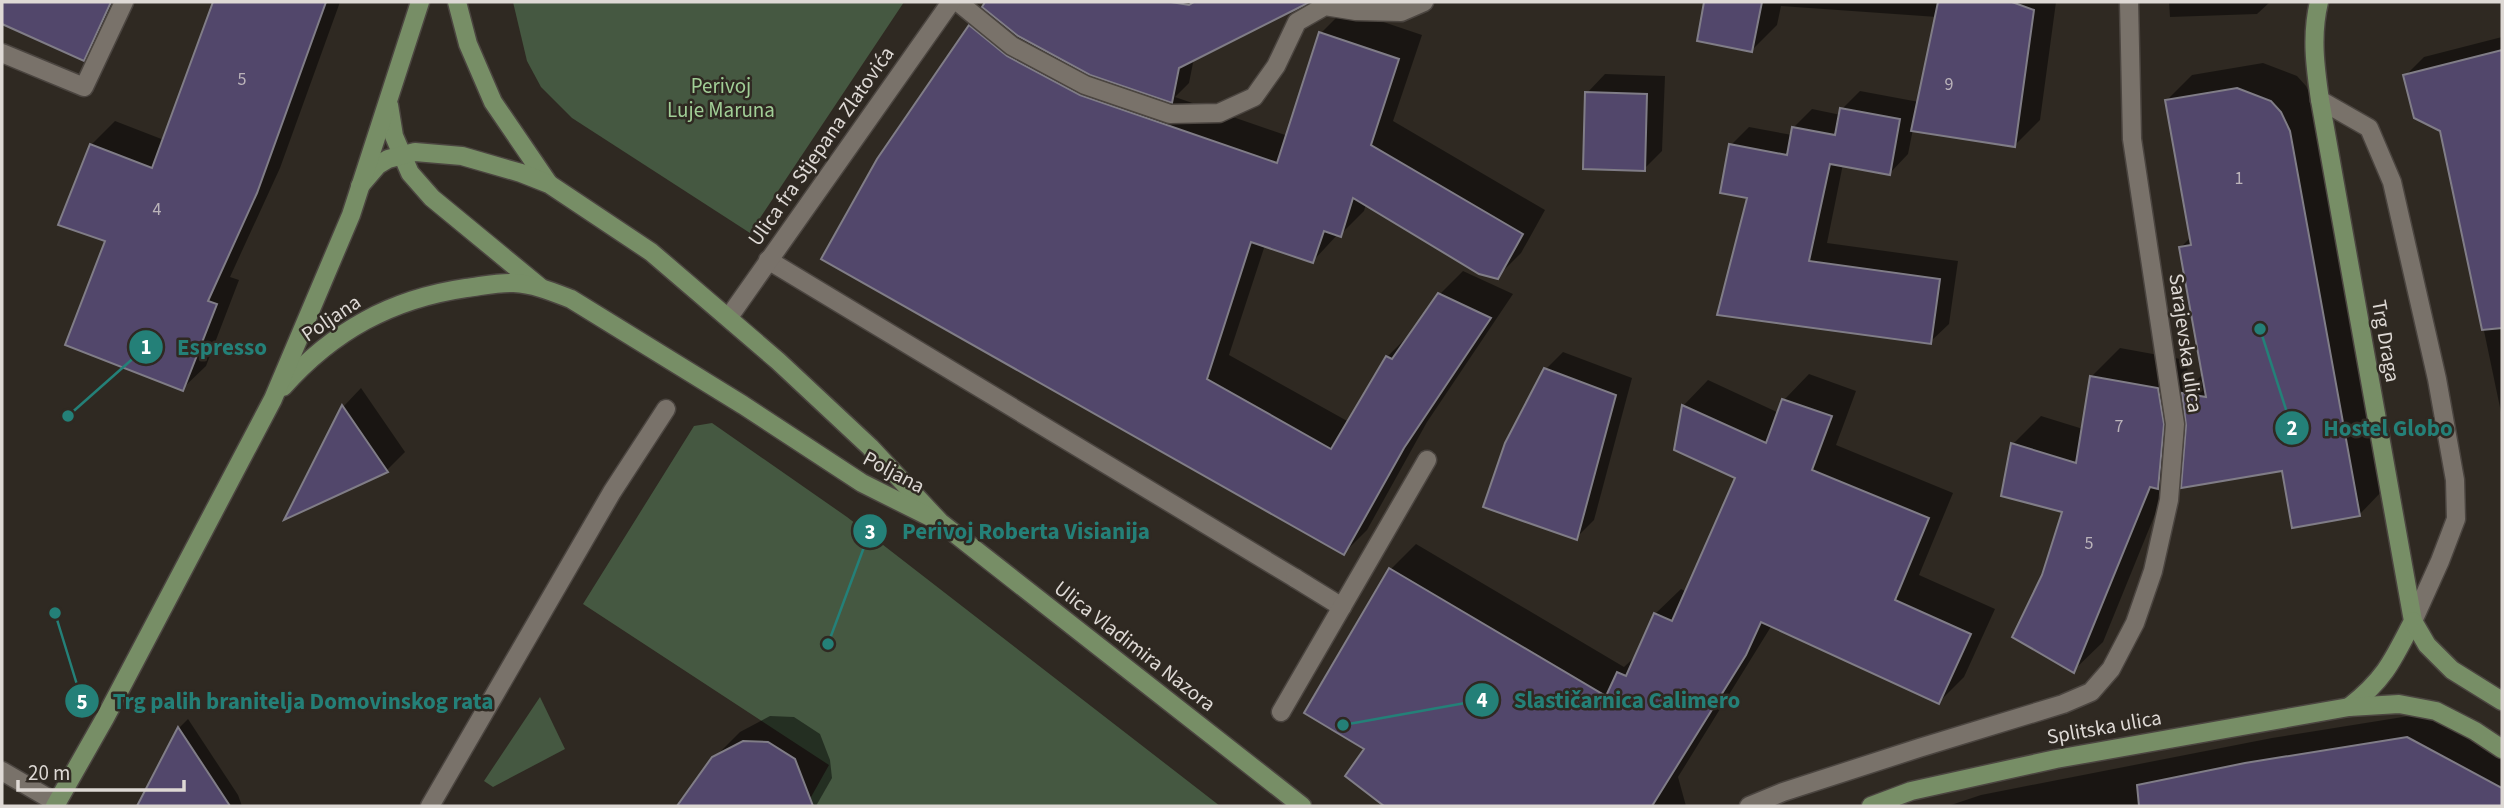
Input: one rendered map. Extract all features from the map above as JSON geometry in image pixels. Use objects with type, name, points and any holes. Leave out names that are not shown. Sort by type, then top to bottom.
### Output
[{"type":"main road","name":"Poljana","points":[[58,805],[273,399],[333,260],[420,2]]},
{"type":"main road","points":[[457,2],[467,44],[493,103],[549,184]]},
{"type":"main road","name":"Trg Draga","points":[[2319,2],[2313,50],[2320,100],[2413,621]]},
{"type":"main road","points":[[388,101],[394,136],[410,173],[432,198],[542,288]]},
{"type":"main road","name":"Poljana","points":[[360,186],[377,165],[415,152],[462,156],[549,184],[651,252],[729,317],[870,447],[940,522]]},
{"type":"main road","name":"Poljana","points":[[273,399],[327,344],[359,322],[390,309],[428,295],[487,285],[514,283],[542,288],[571,299],[743,405],[862,483],[940,522]]},
{"type":"main road","name":"Ulica Vladimira Nazora","points":[[940,522],[1302,806]]},
{"type":"main road","points":[[2413,621],[2427,645],[2452,670],[2502,701]]},
{"type":"main road","points":[[2348,707],[2383,676],[2396,657],[2413,621]]},
{"type":"main road","name":"Splitska ulica","points":[[1871,806],[1911,790],[2056,758],[2348,707],[2399,704],[2436,711],[2475,731],[2502,749]]},
{"type":"street","points":[[2,52],[84,87],[124,2]]},
{"type":"street","name":"Ulica fra Stjepana Zlatovića","points":[[729,317],[951,2]]},
{"type":"street","points":[[958,2],[1012,46],[1085,85],[1170,114],[1219,113],[1254,97],[1276,66],[1297,22],[1325,6],[1356,11],[1401,12],[1424,2]]},
{"type":"street","name":"Sarajevska ulica","points":[[1749,806],[1783,792],[2063,704],[2091,692],[2111,669],[2135,623],[2153,571],[2169,500],[2175,424],[2132,139],[2129,2]]},
{"type":"street","points":[[2320,100],[2369,128],[2392,182],[2437,379],[2455,480],[2456,519],[2441,561],[2413,621]]},
{"type":"street","points":[[768,260],[1342,607]]},
{"type":"street","points":[[430,806],[612,492],[666,409]]},
{"type":"street","points":[[1281,712],[1427,460]]},
{"type":"street","points":[[2,771],[58,805]]},
{"type":"green space","name":"Perivoj Luje Maruna","points":[[513,2],[904,2],[750,233],[572,118],[541,87],[527,61]]},
{"type":"green space","points":[[712,423],[847,517],[1220,806],[806,806],[829,765],[583,604],[694,426]]},
{"type":"green space","points":[[540,697],[565,749],[493,787],[484,781]]},
{"type":"building","points":[[2,2],[111,2],[84,61],[2,24]]},
{"type":"building","points":[[213,2],[326,2],[257,193],[208,301],[217,304],[183,391],[65,345],[105,241],[58,225],[90,144],[152,168]]},
{"type":"building","points":[[985,2],[1171,2],[1189,5],[1194,2],[1310,2],[1179,68],[1172,103],[1090,75],[1018,36],[982,7]]},
{"type":"building","points":[[1704,2],[1762,2],[1752,52],[1697,41]]},
{"type":"building","points":[[1938,2],[2012,2],[2034,10],[2015,147],[1911,131]]},
{"type":"building","points":[[969,25],[1007,56],[1080,95],[1277,163],[1319,32],[1399,59],[1371,145],[1523,234],[1498,279],[1479,274],[1353,198],[1341,237],[1324,231],[1313,263],[1251,242],[1207,379],[1331,449],[1386,356],[1392,359],[1438,293],[1491,318],[1404,448],[1344,555],[821,259],[877,159]]},
{"type":"building","points":[[2502,50],[2502,328],[2482,330],[2440,131],[2414,118],[2403,75]]},
{"type":"building","points":[[2237,88],[2271,101],[2281,112],[2290,131],[2360,516],[2292,528],[2282,471],[2181,488],[2186,425],[2182,393],[2206,397],[2179,247],[2191,245],[2165,100]]},
{"type":"building","points":[[1585,92],[1647,94],[1645,171],[1583,169]]},
{"type":"building","points":[[1840,108],[1900,119],[1890,175],[1830,164],[1809,261],[1940,279],[1931,344],[1717,315],[1747,198],[1720,193],[1729,144],[1787,155],[1792,127],[1835,135]]},
{"type":"building","points":[[1544,368],[1616,395],[1577,540],[1483,507],[1505,443]]},
{"type":"building","points":[[2090,376],[2158,388],[2164,424],[2158,489],[2150,487],[2074,673],[2012,637],[2042,575],[2062,512],[2001,496],[2011,443],[2076,463]]},
{"type":"building","points":[[1782,399],[1832,416],[1812,470],[1929,518],[1895,600],[1971,634],[1939,704],[1761,622],[1746,655],[1652,806],[1384,806],[1345,776],[1364,749],[1304,713],[1389,568],[1606,696],[1617,672],[1626,676],[1654,613],[1672,621],[1735,478],[1674,450],[1682,405],[1766,443]]},
{"type":"building","points":[[342,405],[388,472],[284,520]]},
{"type":"building","points":[[178,727],[230,806],[137,806]]},
{"type":"building","points":[[2407,737],[2502,788],[2502,806],[2139,806],[2137,785],[2245,763]]},
{"type":"building","points":[[743,741],[768,742],[795,759],[813,806],[677,806],[712,757]]},
{"type":"place","name":"Hostel Globo","points":[[2260,329]]},
{"type":"place","name":"Espresso","points":[[68,416]]},
{"type":"place","name":"Trg palih branitelja Domovinskog rata","points":[[55,613]]},
{"type":"place","name":"Perivoj Roberta Visianija","points":[[828,644]]},
{"type":"place","name":"Slastičarnica Calimero","points":[[1343,725]]}]
